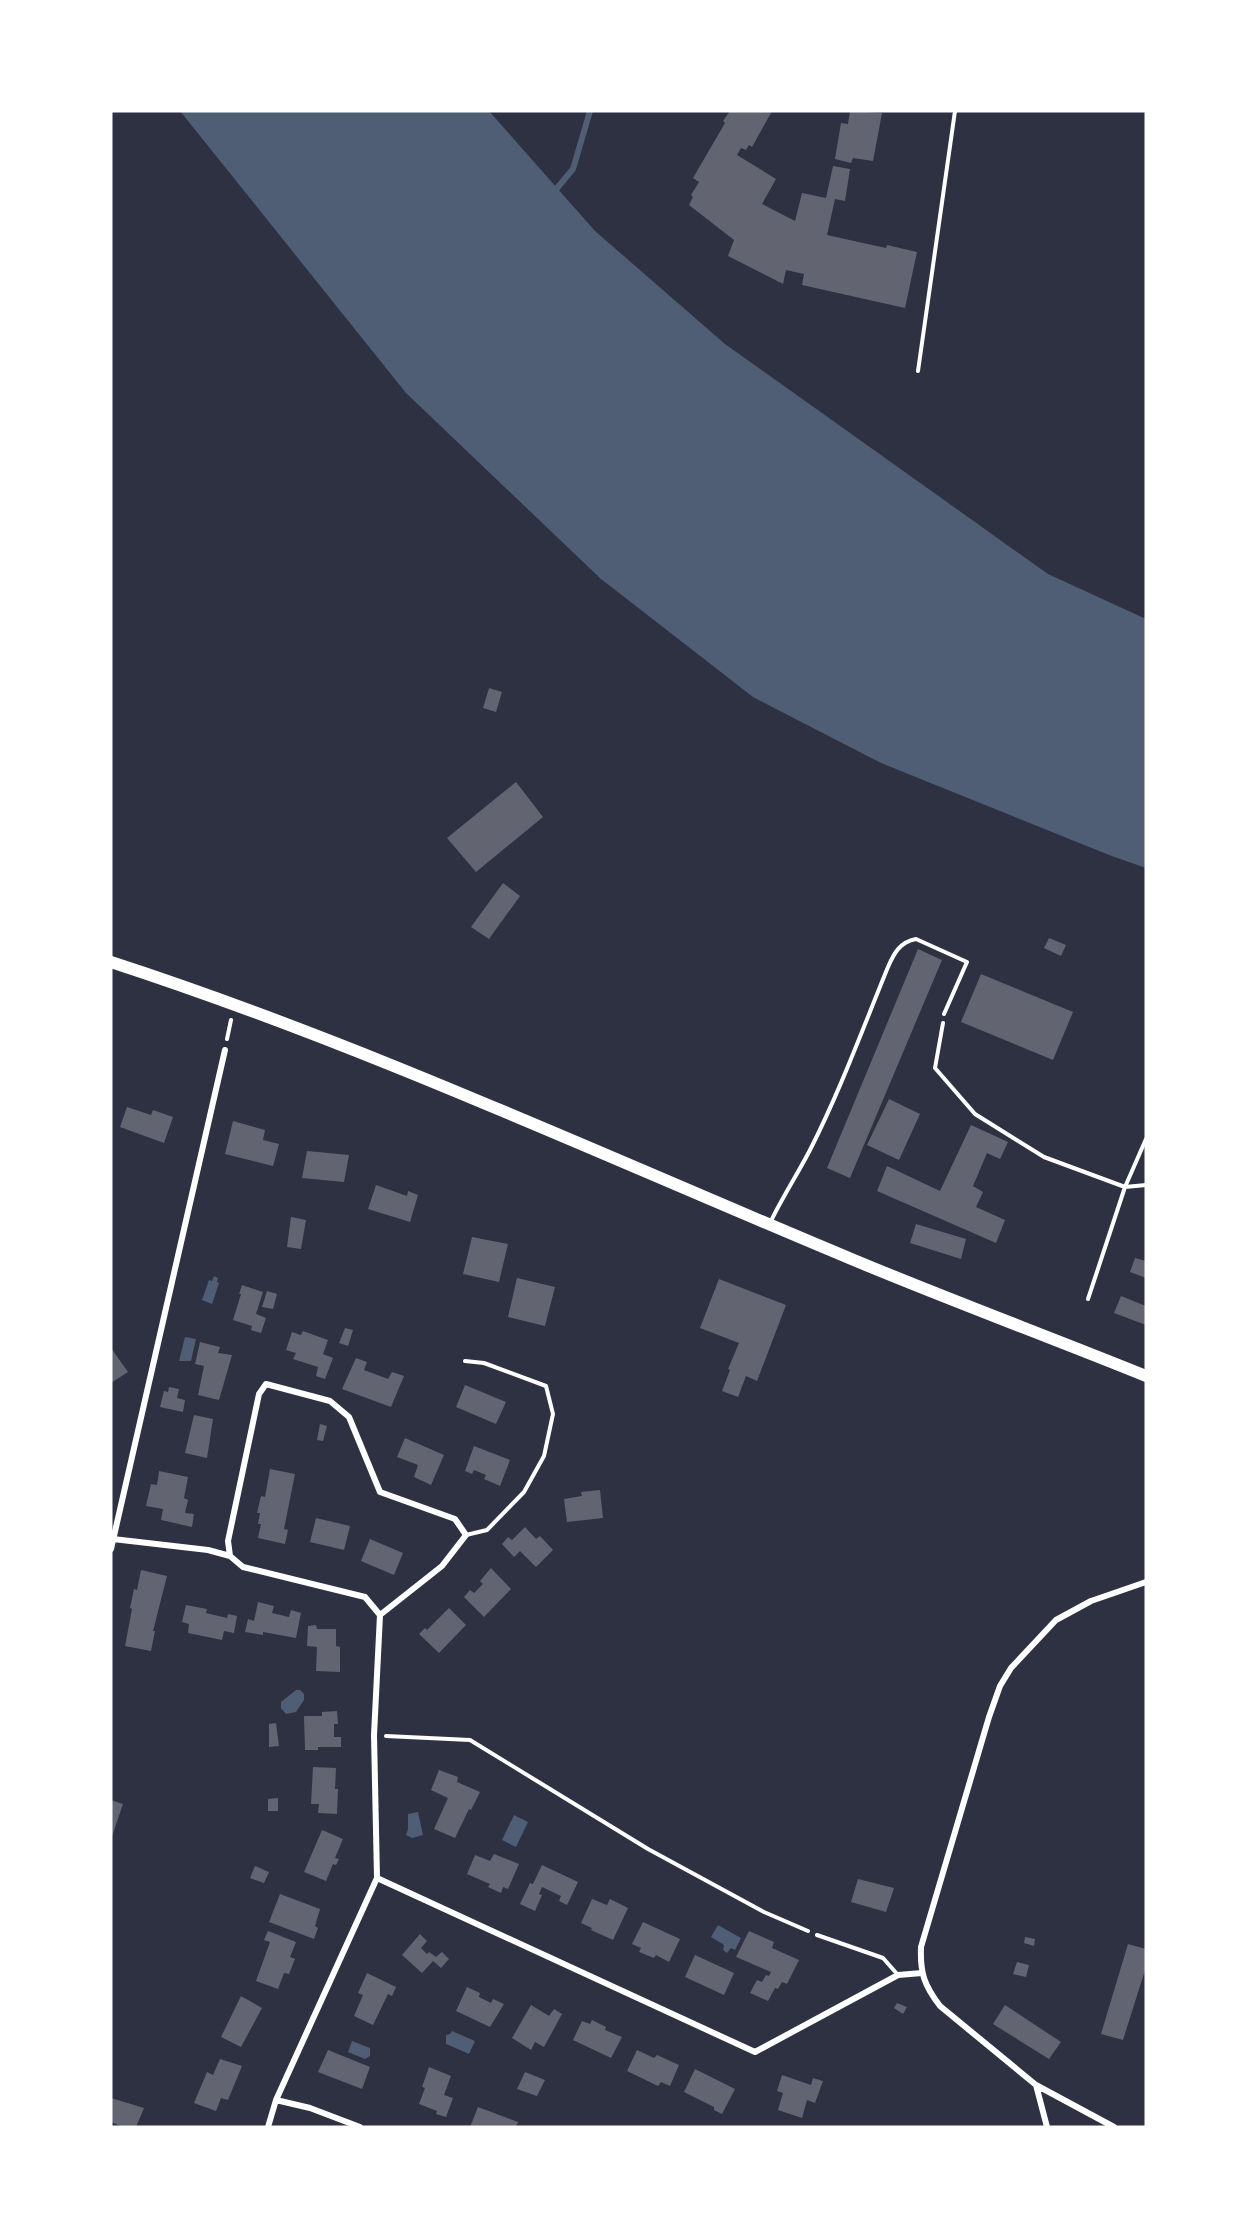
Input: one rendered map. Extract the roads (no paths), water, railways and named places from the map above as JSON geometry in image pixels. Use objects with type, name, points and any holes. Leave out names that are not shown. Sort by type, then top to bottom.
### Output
[{"type":"main road","points":[[111,962],[234,1004],[398,1068],[850,1258],[1146,1376]]},
{"type":"street","points":[[111,1549],[225,1050]]},
{"type":"street","points":[[230,1556],[228,1541],[259,1394],[266,1384],[330,1401],[349,1417],[380,1492],[455,1519],[466,1535],[442,1566],[380,1615]]},
{"type":"street","points":[[113,1539],[208,1550],[230,1556],[243,1567],[365,1597],[380,1615],[374,1735],[377,1878],[276,2100],[268,2127]]},
{"type":"street","points":[[1114,2127],[1036,2085],[940,2006],[928,1990],[922,1973],[921,1947],[1000,1686],[1017,1661],[1056,1620],[1091,1600],[1146,1582]]},
{"type":"street","points":[[377,1878],[755,2052],[898,1975],[922,1973]]},
{"type":"street","points":[[1036,2085],[1047,2127]]},
{"type":"street","points":[[276,2100],[310,2108],[360,2127]]},
{"type":"lane","points":[[770,1224],[835,1096],[888,967],[899,947],[907,941],[916,939],[967,962],[944,1014]]},
{"type":"lane","points":[[465,1361],[484,1363],[546,1386],[553,1414],[544,1456],[524,1492],[487,1530],[466,1535]]},
{"type":"lane","points":[[817,1935],[883,1958],[898,1975]]},
{"type":"water","points":[[180,111],[489,111],[595,231],[725,344],[1048,574],[1146,619],[1146,868],[881,763],[753,697],[601,579],[406,393]]},
{"type":"water","points":[[214,1276],[218,1278],[219,1283],[212,1304],[202,1300],[209,1280],[212,1281]]},
{"type":"water","points":[[185,1337],[196,1339],[191,1361],[179,1361]]},
{"type":"water","points":[[296,1690],[304,1694],[304,1700],[296,1712],[286,1714],[281,1708],[281,1702]]},
{"type":"water","points":[[418,1812],[423,1835],[412,1838],[406,1835],[408,1814]]},
{"type":"water","points":[[514,1815],[528,1822],[516,1847],[502,1840]]},
{"type":"water","points":[[718,1925],[741,1938],[735,1950],[731,1948],[727,1953],[723,1950],[724,1945],[711,1937]]},
{"type":"water","points":[[452,2031],[475,2041],[469,2054],[446,2044],[446,2035]]},
{"type":"water","points":[[352,2041],[370,2048],[370,2056],[365,2059],[348,2052]]},
{"type":"waterway","points":[[553,193],[573,169],[590,111]]}]
